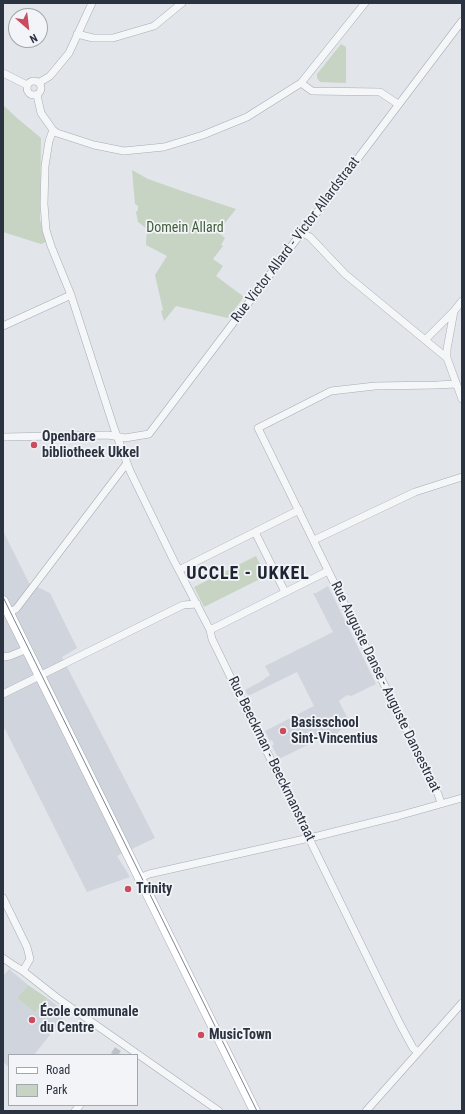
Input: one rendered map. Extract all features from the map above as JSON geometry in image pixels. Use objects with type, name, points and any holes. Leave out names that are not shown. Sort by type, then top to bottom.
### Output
[{"type":"main road","points":[[3,600],[255,1111]]},
{"type":"street","points":[[27,85],[33,80],[40,82],[50,76],[69,53],[92,3]]},
{"type":"street","points":[[77,34],[94,38],[113,38],[154,26],[182,3]]},
{"type":"street","points":[[37,95],[41,112],[53,130],[58,133],[94,145],[124,151],[164,147],[203,135],[247,117],[301,83],[365,3]]},
{"type":"street","name":"Rue Victor Allard - Victor Allardstraat","points":[[3,437],[108,435],[125,438],[149,434],[462,21]]},
{"type":"street","points":[[3,73],[27,85],[29,93],[37,95]]},
{"type":"street","points":[[37,95],[42,89],[40,82]]},
{"type":"street","points":[[301,83],[312,91],[380,92],[398,104]]},
{"type":"street","name":"Rue Beeckman - Beeckmanstraat","points":[[53,130],[49,141],[45,166],[44,217],[46,230],[71,295],[117,437],[127,463],[210,630],[212,639],[400,1024],[413,1048],[418,1052]]},
{"type":"street","points":[[302,232],[310,237],[345,274],[447,358]]},
{"type":"street","points":[[3,326],[71,295]]},
{"type":"street","points":[[425,340],[454,311],[462,300]]},
{"type":"street","points":[[454,311],[447,349],[447,358],[455,384],[462,399]]},
{"type":"street","points":[[179,570],[299,510],[258,428],[331,391],[375,386],[455,384]]},
{"type":"street","points":[[8,612],[16,609],[127,463]]},
{"type":"street","points":[[314,540],[415,492],[462,477]]},
{"type":"street","name":"Rue Auguste Danse - Auguste Dansestraat","points":[[299,510],[438,794],[441,803]]},
{"type":"street","points":[[255,532],[285,592]]},
{"type":"street","points":[[210,630],[328,571]]},
{"type":"street","points":[[183,605],[191,594]]},
{"type":"street","points":[[3,694],[183,605],[196,604]]},
{"type":"street","points":[[3,657],[10,656],[26,649]]},
{"type":"street","points":[[140,878],[149,874],[309,838],[398,816],[462,798]]},
{"type":"street","points":[[3,898],[27,947],[30,959],[23,971]]},
{"type":"street","points":[[3,958],[23,971],[132,1054]]},
{"type":"street","points":[[366,1111],[462,1003]]},
{"type":"street","points":[[138,1058],[219,1111]]},
{"type":"shaded area","points":[[3,531],[29,583],[50,593],[77,648],[62,657],[155,838],[117,856],[130,877],[87,892],[5,729],[3,730]]},
{"type":"shaded area","points":[[328,586],[376,684],[351,696],[347,695],[339,701],[349,721],[334,737],[332,733],[279,759],[272,746],[274,744],[272,740],[270,741],[265,731],[314,706],[297,672],[248,696],[245,690],[270,675],[265,666],[333,632],[313,593],[316,593]]},
{"type":"shaded area","name":"École communale du Centre","points":[[9,969],[28,985],[17,998],[35,1013],[47,998],[67,1013],[35,1054],[8,1054],[8,1066],[3,1062],[3,976]]},
{"type":"green space","points":[[341,44],[346,47],[346,83],[320,82],[317,78],[317,74]]},
{"type":"green space","points":[[3,105],[41,138],[40,220],[46,242],[41,244],[3,232]]},
{"type":"green space","name":"Domein Allard","points":[[132,170],[148,179],[236,209],[218,232],[225,238],[221,245],[223,246],[213,259],[223,266],[216,276],[244,297],[228,318],[176,306],[164,321],[155,275],[167,256],[146,245],[147,229],[138,222],[136,212],[138,210],[138,206],[135,204]]},
{"type":"green space","points":[[256,556],[266,576],[204,607],[194,587]]},
{"type":"green space","points":[[28,985],[47,998],[35,1013],[17,998]]},
{"type":"tunnel","points":[[115,1054],[118,1049]]},
{"type":"tram line","points":[[3,597],[257,1111]]},
{"type":"place","name":"Openbare bibliotheek Ukkel","points":[[34,445]]},
{"type":"place","name":"Basisschool Sint-Vincentius","points":[[283,731]]},
{"type":"place","name":"Trinity","points":[[128,889]]},
{"type":"place","name":"École communale du Centre","points":[[32,1020]]},
{"type":"place","name":"MusicTown","points":[[201,1035]]},
{"type":"district","name":"UCCLE - UKKEL","points":[[248,574]]}]
